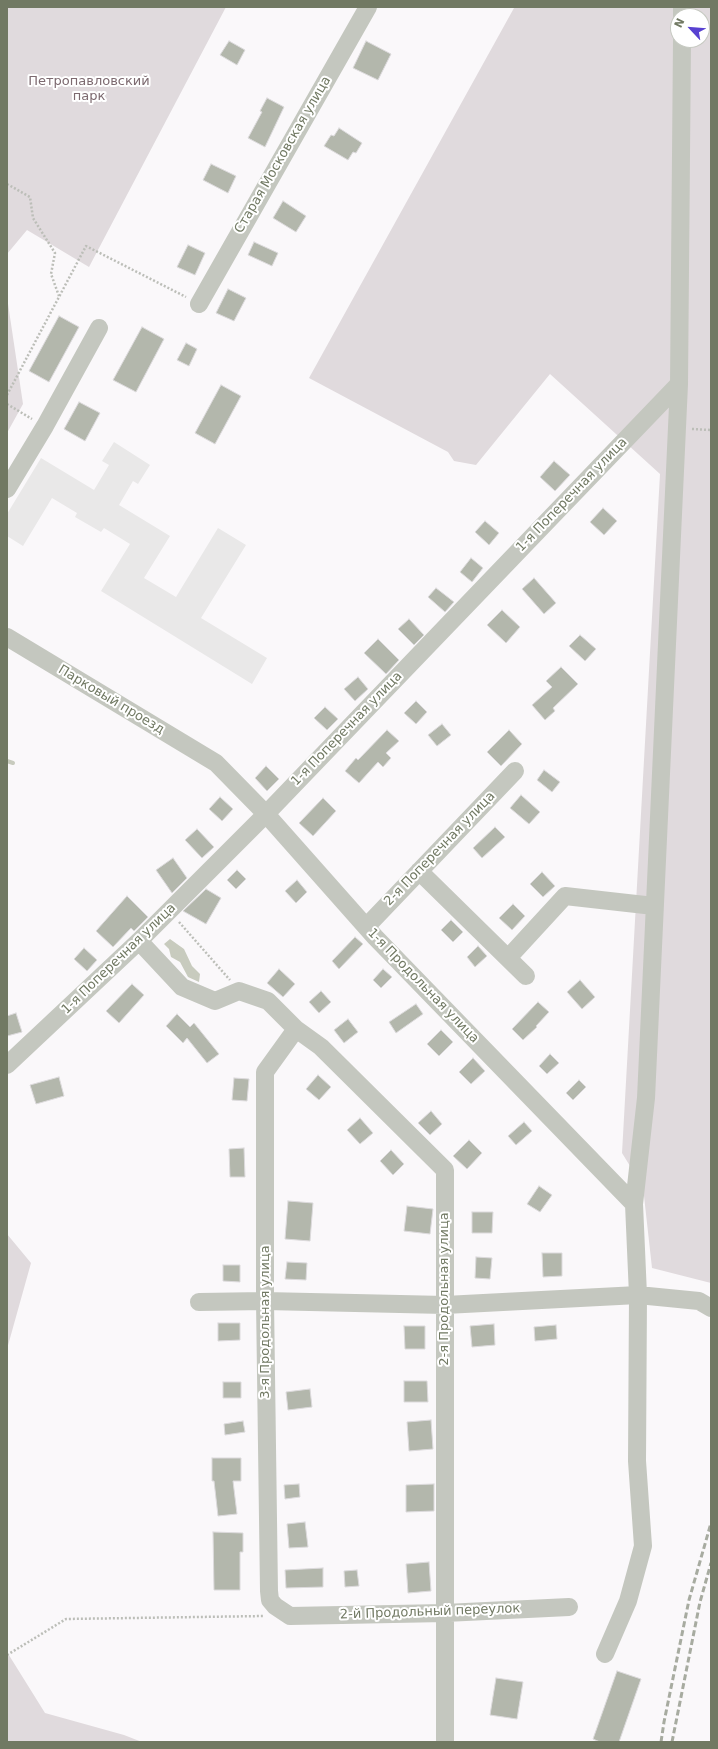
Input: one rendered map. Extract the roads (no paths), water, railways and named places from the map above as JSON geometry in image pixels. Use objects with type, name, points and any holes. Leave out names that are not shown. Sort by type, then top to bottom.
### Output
[{"type":"street","name":"Старая Московская улица","points":[[199,304],[368,7]]},
{"type":"street","points":[[605,1654],[628,1601],[643,1546],[637,1460],[638,1294],[634,1204],[646,1098],[678,384],[682,48]]},
{"type":"street","points":[[7,488],[45,426],[99,328]]},
{"type":"street","name":"1-я Поперечная улица","points":[[7,1065],[139,942],[266,814],[678,384]]},
{"type":"street","name":"Парковый проезд","points":[[7,637],[216,763]]},
{"type":"street","name":"1-я Продольная улица","points":[[216,763],[266,814],[366,927],[634,1204]]},
{"type":"street","name":"2-я Поперечная улица","points":[[366,927],[515,771]]},
{"type":"street","points":[[419,871],[526,976]]},
{"type":"street","points":[[508,958],[565,896],[654,906]]},
{"type":"street","name":"2-я Продольная улица","points":[[139,942],[182,987],[215,1001],[239,991],[268,1001],[296,1029],[321,1048],[445,1170],[445,1742]]},
{"type":"street","name":"3-я Продольная улица","points":[[290,1616],[275,1606],[270,1600],[269,1591],[265,1301],[265,1072],[296,1029]]},
{"type":"street","points":[[199,1302],[265,1301],[445,1305],[638,1294],[699,1301],[711,1308]]},
{"type":"street","name":"2-й Продольный переулок","points":[[290,1616],[444,1613],[569,1607]]},
{"type":"waterway","points":[[7,761],[13,763]]},
{"type":"railway","points":[[661,1742],[689,1600],[711,1523]]},
{"type":"railway","points":[[672,1742],[700,1602],[711,1563]]},
{"type":"park label","name":"Петропавловский парк","points":[[89,90]]}]
